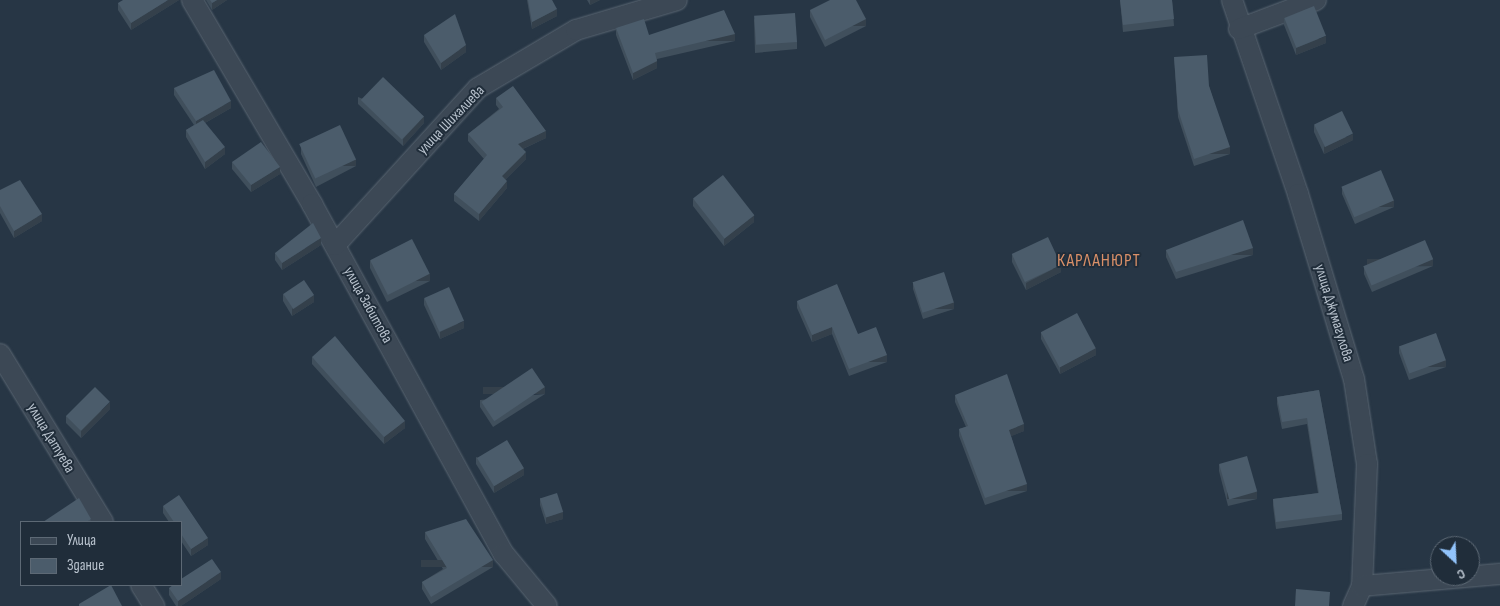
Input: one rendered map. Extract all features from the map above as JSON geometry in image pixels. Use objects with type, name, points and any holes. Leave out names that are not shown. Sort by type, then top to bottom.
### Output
[{"type":"street","name":"улица Забитова","points":[[192,0],[335,245],[504,554],[547,606]]},
{"type":"street","name":"улица Шихалиева","points":[[335,245],[478,88],[576,30],[676,0]]},
{"type":"street","name":"улица Джумагулова","points":[[1232,0],[1239,29],[1298,194],[1354,379],[1367,464],[1362,586],[1353,606]]},
{"type":"street","points":[[1239,29],[1316,0]]},
{"type":"street","name":"улица Датуева","points":[[0,354],[102,521]]},
{"type":"street","points":[[1362,586],[1500,574]]},
{"type":"street","points":[[142,586],[154,606]]},
{"type":"building","points":[[123,0],[168,0],[131,23],[118,3]]},
{"type":"building","points":[[528,0],[552,0],[557,9],[532,22]]},
{"type":"building","points":[[830,0],[856,0],[866,19],[825,40],[810,10]]},
{"type":"building","points":[[1120,0],[1172,0],[1174,19],[1123,25]]},
{"type":"building","points":[[1314,6],[1326,36],[1296,48],[1284,18]]},
{"type":"building","points":[[724,10],[735,34],[655,53],[657,61],[633,73],[616,28],[644,19],[649,35]]},
{"type":"building","points":[[795,13],[797,42],[756,45],[754,16]]},
{"type":"building","points":[[455,14],[466,45],[441,63],[424,35]]},
{"type":"building","points":[[1207,55],[1209,86],[1230,147],[1194,159],[1178,110],[1174,57]]},
{"type":"building","points":[[214,70],[231,101],[196,121],[174,88]]},
{"type":"building","points":[[383,77],[424,117],[402,140],[361,100]]},
{"type":"building","points":[[513,86],[546,131],[518,144],[526,152],[502,176],[507,181],[479,214],[454,194],[487,155],[468,134],[503,107],[496,98]]},
{"type":"building","points":[[1342,111],[1353,133],[1325,147],[1314,125]]},
{"type":"building","points":[[203,120],[225,147],[205,162],[186,130]]},
{"type":"building","points":[[340,125],[356,159],[315,178],[299,144]]},
{"type":"building","points":[[261,142],[280,167],[251,185],[232,162]]},
{"type":"building","points":[[1381,170],[1394,200],[1354,217],[1341,187]]},
{"type":"building","points":[[723,175],[754,215],[724,239],[693,198]]},
{"type":"building","points":[[20,180],[42,214],[14,231],[0,206],[0,190]]},
{"type":"building","points":[[1243,220],[1253,248],[1176,272],[1166,250]]},
{"type":"building","points":[[313,223],[321,238],[282,263],[275,253]]},
{"type":"building","points":[[1048,237],[1061,265],[1025,282],[1012,254]]},
{"type":"building","points":[[412,239],[430,274],[388,295],[370,260]]},
{"type":"building","points":[[1425,240],[1433,259],[1372,286],[1363,266]]},
{"type":"building","points":[[944,272],[954,302],[923,313],[913,282]]},
{"type":"building","points":[[304,280],[314,295],[293,309],[283,294]]},
{"type":"building","points":[[837,284],[858,334],[876,327],[887,355],[849,369],[832,327],[812,335],[797,301]]},
{"type":"building","points":[[449,287],[464,321],[439,332],[424,298]]},
{"type":"building","points":[[1077,313],[1096,348],[1060,368],[1041,332]]},
{"type":"building","points":[[1436,333],[1446,360],[1409,374],[1399,346]]},
{"type":"building","points":[[335,336],[405,421],[384,437],[312,357]]},
{"type":"building","points":[[532,368],[545,387],[494,421],[481,402]]},
{"type":"building","points":[[1007,374],[1024,424],[1009,430],[1027,484],[985,498],[959,429],[968,426],[955,395]]},
{"type":"building","points":[[95,387],[110,402],[81,431],[66,416]]},
{"type":"building","points":[[1319,390],[1342,514],[1276,522],[1273,499],[1319,493],[1307,418],[1282,422],[1277,397]]},
{"type":"building","points":[[507,440],[524,468],[494,486],[477,458]]},
{"type":"building","points":[[1247,456],[1257,492],[1229,500],[1219,464]]},
{"type":"building","points":[[557,493],[563,512],[546,518],[540,499]]},
{"type":"building","points":[[179,495],[208,538],[191,549],[182,536],[182,521],[173,521],[163,506]]},
{"type":"building","points":[[79,498],[91,519],[88,521],[44,521]]},
{"type":"building","points":[[466,519],[493,560],[431,597],[422,582],[447,568],[425,532]]},
{"type":"building","points":[[212,559],[221,572],[178,601],[169,588],[172,586],[182,586],[182,578]]},
{"type":"building","points":[[112,586],[122,606],[79,606],[79,604]]},
{"type":"building","points":[[1296,589],[1330,592],[1329,606],[1295,606]]},
{"type":"district","name":"КАРЛАНЮРТ","points":[[1099,261]]}]
